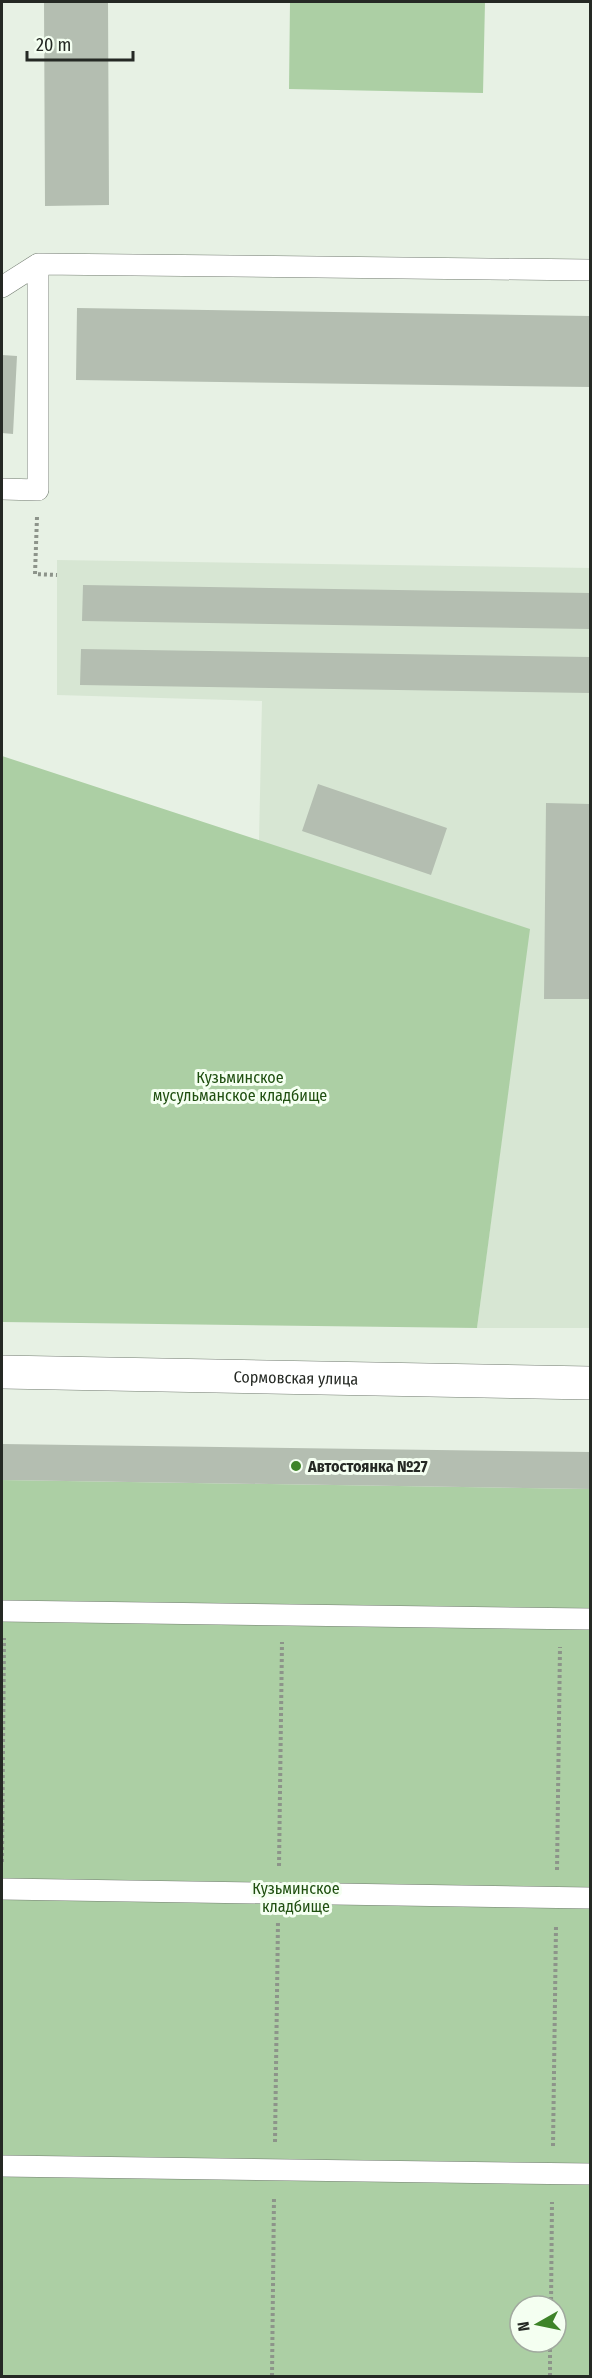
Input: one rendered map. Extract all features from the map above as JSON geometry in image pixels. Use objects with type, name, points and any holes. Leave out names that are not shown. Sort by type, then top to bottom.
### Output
[{"type":"street","name":"Сормовская улица","points":[[2,1372],[591,1383]]},
{"type":"lane","points":[[2,489],[38,490],[38,264]]},
{"type":"lane","points":[[2,287],[38,264],[591,270]]},
{"type":"lane","points":[[3,1611],[591,1619]]},
{"type":"lane","points":[[2,1889],[591,1898]]},
{"type":"lane","points":[[2,2166],[591,2174]]},
{"type":"path","points":[[38,490],[35,574],[57,575]]},
{"type":"path","points":[[2,1865],[3,1611]]},
{"type":"path","points":[[272,2376],[282,1615]]},
{"type":"path","points":[[551,2294],[560,1618]]},
{"type":"path","points":[[550,2354],[550,2376]]},
{"type":"shaded area","points":[[57,560],[590,568],[590,1328],[477,1328],[529,929],[259,841],[262,701],[57,695]]},
{"type":"green space","points":[[290,2],[485,2],[483,93],[289,89]]},
{"type":"green space","name":"Кузьминское мусульманское кладбище","points":[[2,756],[530,929],[477,1328],[2,1322]]},
{"type":"green space","name":"Кузьминское кладбище","points":[[2,1480],[590,1489],[590,2376],[2,2376]]},
{"type":"building","points":[[44,2],[108,2],[109,205],[45,206]]},
{"type":"building","points":[[77,308],[590,316],[590,387],[76,380]]},
{"type":"building","points":[[2,355],[17,356],[13,434],[2,433]]},
{"type":"building","points":[[83,585],[590,593],[590,629],[82,621]]},
{"type":"building","points":[[81,649],[590,657],[590,693],[80,685]]},
{"type":"building","points":[[318,784],[447,828],[431,875],[302,831]]},
{"type":"building","points":[[546,803],[590,804],[590,999],[544,999]]},
{"type":"building","name":"Автостоянка №27","points":[[2,1444],[590,1452],[590,1489],[2,1480]]},
{"type":"place","name":"Автостоянка №27","points":[[296,1466]]}]
